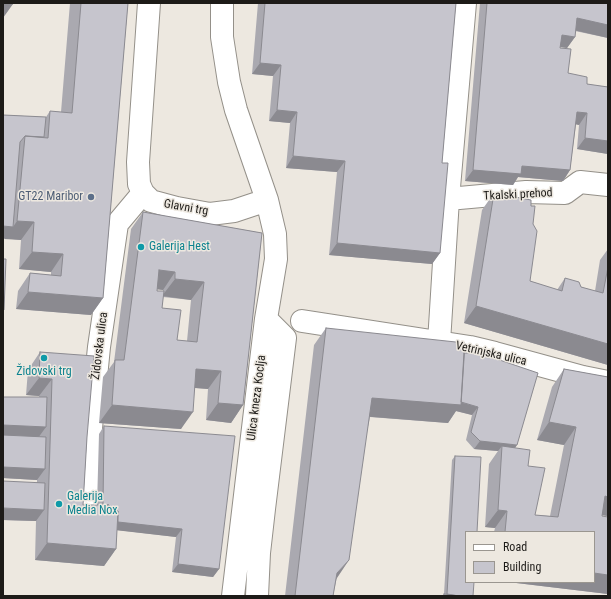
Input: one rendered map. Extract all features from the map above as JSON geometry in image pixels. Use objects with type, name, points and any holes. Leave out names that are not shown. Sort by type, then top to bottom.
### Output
[{"type":"street","points":[[143,193],[139,184],[138,162],[149,3]]},
{"type":"street","points":[[222,3],[222,37],[229,82],[236,110],[267,200]]},
{"type":"street","points":[[439,342],[448,199],[466,3]]},
{"type":"street","name":"Tkalski prehod","points":[[448,199],[526,192],[565,193],[580,182],[608,185]]},
{"type":"street","name":"Glavni trg","points":[[143,193],[150,201],[210,214],[234,212],[267,200]]},
{"type":"street","name":"Židovska ulica","points":[[86,510],[91,428],[99,347],[117,224],[143,193]]},
{"type":"street","name":"Ulica kneza Koclja","points":[[233,596],[266,319],[276,259],[275,234],[267,200]]},
{"type":"street","points":[[257,596],[259,553],[285,338],[266,319]]},
{"type":"street","name":"Vetrinjska ulica","points":[[302,321],[495,352],[583,377],[608,382]]},
{"type":"building","points":[[81,3],[128,3],[103,298],[28,292],[30,273],[61,276],[63,254],[32,252],[34,222],[17,221],[25,136],[48,138],[50,111],[72,113]]},
{"type":"building","points":[[265,3],[456,3],[442,163],[448,163],[440,253],[337,243],[345,161],[293,156],[297,112],[277,110],[281,65],[260,63]]},
{"type":"building","points":[[487,3],[608,3],[608,25],[577,18],[575,37],[562,35],[560,48],[571,49],[568,73],[587,77],[587,84],[608,87],[608,141],[585,138],[587,113],[577,112],[570,170],[522,166],[521,174],[473,170]]},
{"type":"building","points":[[3,115],[46,117],[44,137],[25,136],[20,142],[13,227],[3,226]]},
{"type":"building","points":[[494,193],[531,200],[531,206],[535,206],[533,224],[537,231],[530,281],[562,291],[565,278],[579,282],[581,287],[603,293],[608,267],[608,344],[476,306]]},
{"type":"building","points":[[143,212],[262,233],[243,405],[218,403],[221,371],[196,369],[193,412],[112,405],[115,360],[124,360]],"holes":[[[159,270],[175,272],[175,279],[204,282],[197,342],[177,340],[181,310],[162,308],[164,291],[157,291]]]},
{"type":"building","points":[[3,259],[6,259],[4,310],[3,310]]},
{"type":"building","points":[[326,328],[465,343],[461,405],[372,398],[349,560],[337,573],[333,596],[295,596]]},
{"type":"building","points":[[40,352],[94,356],[83,505],[109,505],[109,511],[118,511],[116,549],[47,543],[52,379],[39,378]]},
{"type":"building","points":[[464,353],[479,353],[538,373],[517,445],[480,441],[471,432],[478,407],[461,402]]},
{"type":"building","points":[[564,369],[608,377],[608,497],[605,496],[602,516],[608,517],[608,575],[595,573],[595,531],[505,531],[507,511],[498,510],[502,446],[530,450],[528,466],[545,468],[535,515],[558,517],[576,427],[549,422]]},
{"type":"building","points":[[3,397],[47,397],[46,427],[3,425]]},
{"type":"building","points":[[104,426],[235,436],[219,569],[178,564],[182,529],[118,522],[118,511],[109,511],[109,505],[103,505]]},
{"type":"building","points":[[3,435],[46,437],[45,469],[3,467]]},
{"type":"building","points":[[455,456],[481,457],[477,531],[465,531],[465,583],[474,583],[473,596],[447,594]]},
{"type":"building","points":[[3,481],[45,483],[44,510],[3,508]]},
{"type":"building","points":[[444,594],[459,596],[444,596]]},
{"type":"place","name":"GT22 Maribor","points":[[91,197]]},
{"type":"place","name":"Galerija Hest","points":[[141,247]]},
{"type":"place","name":"Židovski trg","points":[[44,358]]},
{"type":"place","name":"Galerija Media Nox","points":[[59,504]]}]
